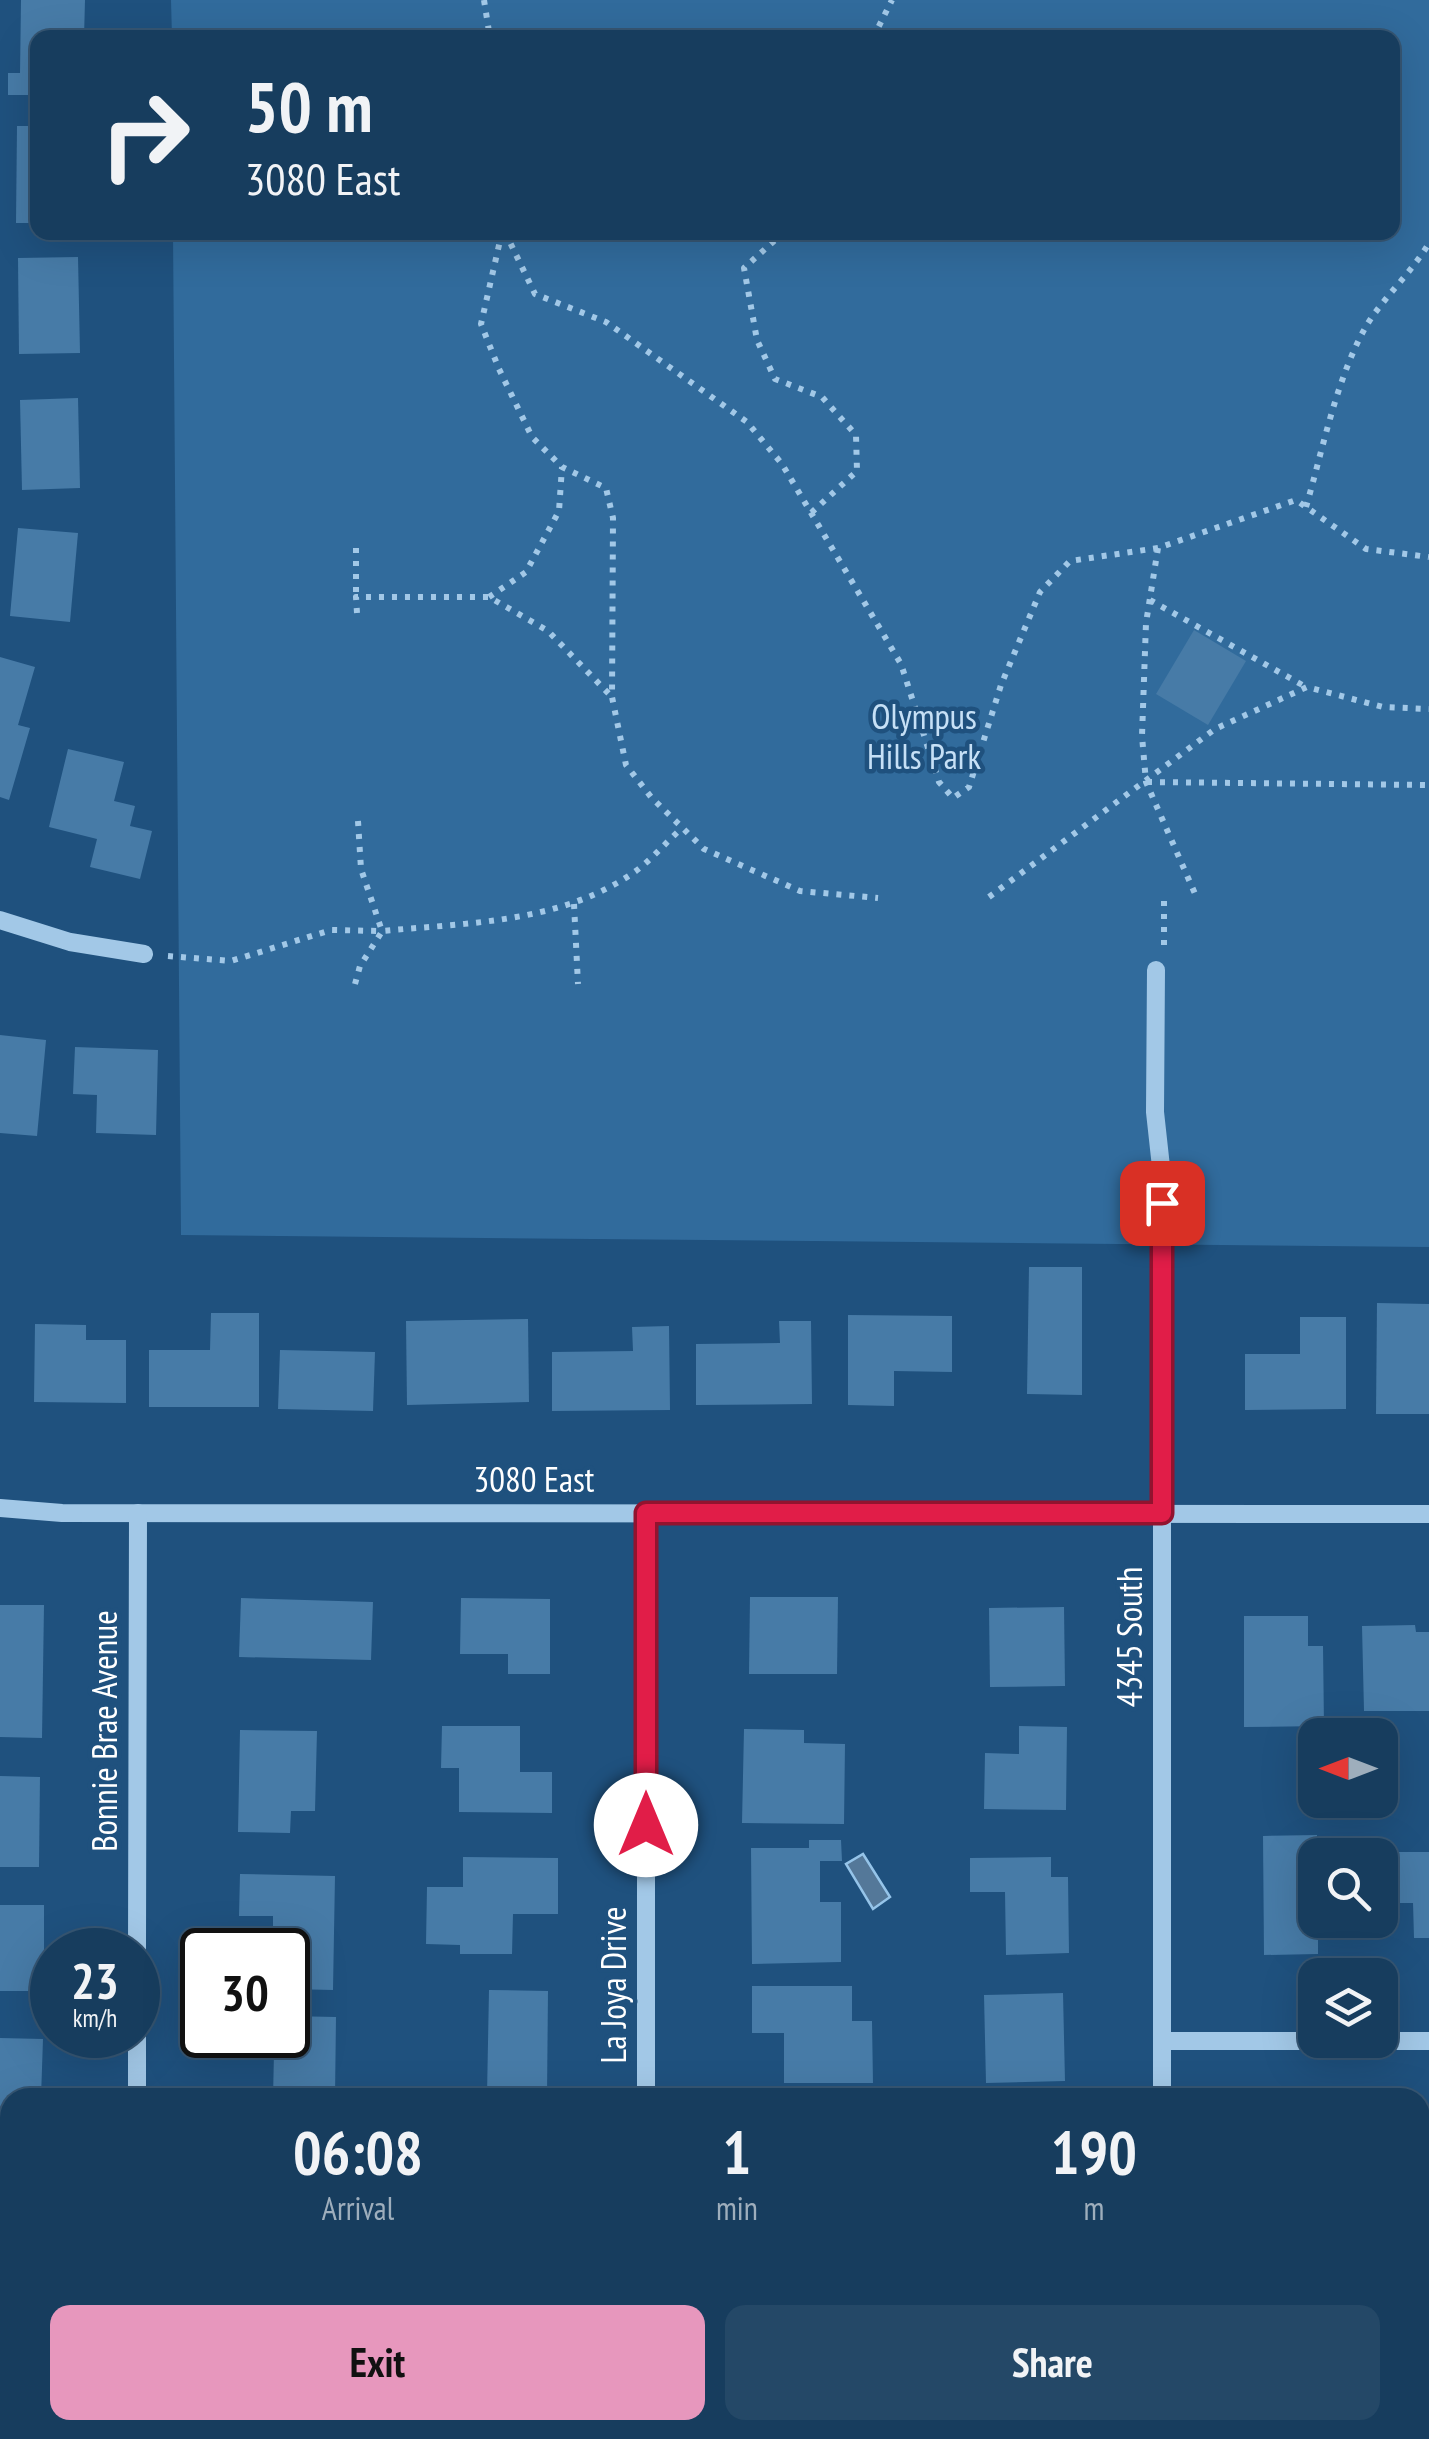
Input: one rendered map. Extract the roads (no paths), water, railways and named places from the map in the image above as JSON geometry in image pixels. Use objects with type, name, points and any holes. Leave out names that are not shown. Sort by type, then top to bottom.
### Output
[{"type":"street","points":[[0,920],[70,942],[144,954]]},
{"type":"street","name":"4345 South","points":[[1156,970],[1155,1112],[1162,1176],[1162,2088]]},
{"type":"street","name":"3080 East","points":[[0,1508],[62,1513],[1429,1514]]},
{"type":"street","name":"Bonnie Brae Avenue","points":[[137,1928],[138,1513]]},
{"type":"street","name":"La Joya Drive","points":[[646,1513],[646,2088]]},
{"type":"street","points":[[1162,2041],[1429,2041]]},
{"type":"street","points":[[137,2058],[137,2088]]},
{"type":"park label","name":"Olympus Hills Park","points":[[924,737]]}]
